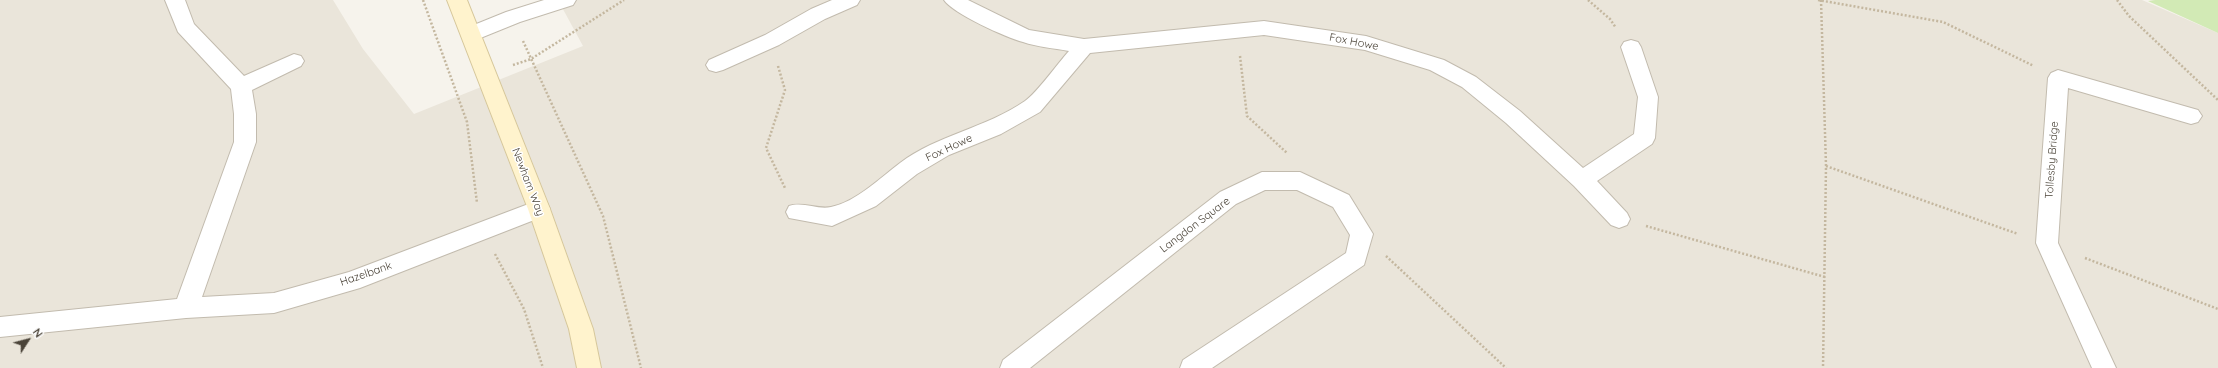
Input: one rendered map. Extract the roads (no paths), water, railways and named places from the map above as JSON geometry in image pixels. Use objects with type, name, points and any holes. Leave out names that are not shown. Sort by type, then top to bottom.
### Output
[{"type":"street","points":[[175,0],[185,27],[241,86],[245,114],[245,142],[186,308]]},
{"type":"street","name":"Newham Way","points":[[456,0],[471,34],[539,210],[581,330],[589,368]]},
{"type":"street","points":[[471,34],[513,17],[566,0]]},
{"type":"street","points":[[716,65],[772,40],[818,14],[850,0]]},
{"type":"street","name":"Fox Howe","points":[[954,0],[965,8],[1025,36],[1084,46],[1264,28],[1366,43],[1438,65],[1469,82],[1513,118],[1582,180],[1619,219]]},
{"type":"street","name":"Fox Howe","points":[[797,212],[832,218],[868,200],[909,168],[941,149],[993,128],[1033,106],[1084,46]]},
{"type":"street","points":[[1582,180],[1644,138],[1648,97],[1631,47]]},
{"type":"street","points":[[241,86],[294,61]]},
{"type":"street","name":"Tollesby Bridge","points":[[2104,368],[2047,243],[2058,78],[2191,116]]},
{"type":"street","name":"Langdon Square","points":[[1012,368],[1228,198],[1262,181],[1300,181],[1341,201],[1362,234],[1356,258],[1192,368]]},
{"type":"street","name":"Hazelbank","points":[[0,327],[186,308],[274,303],[352,281],[539,210]]}]
